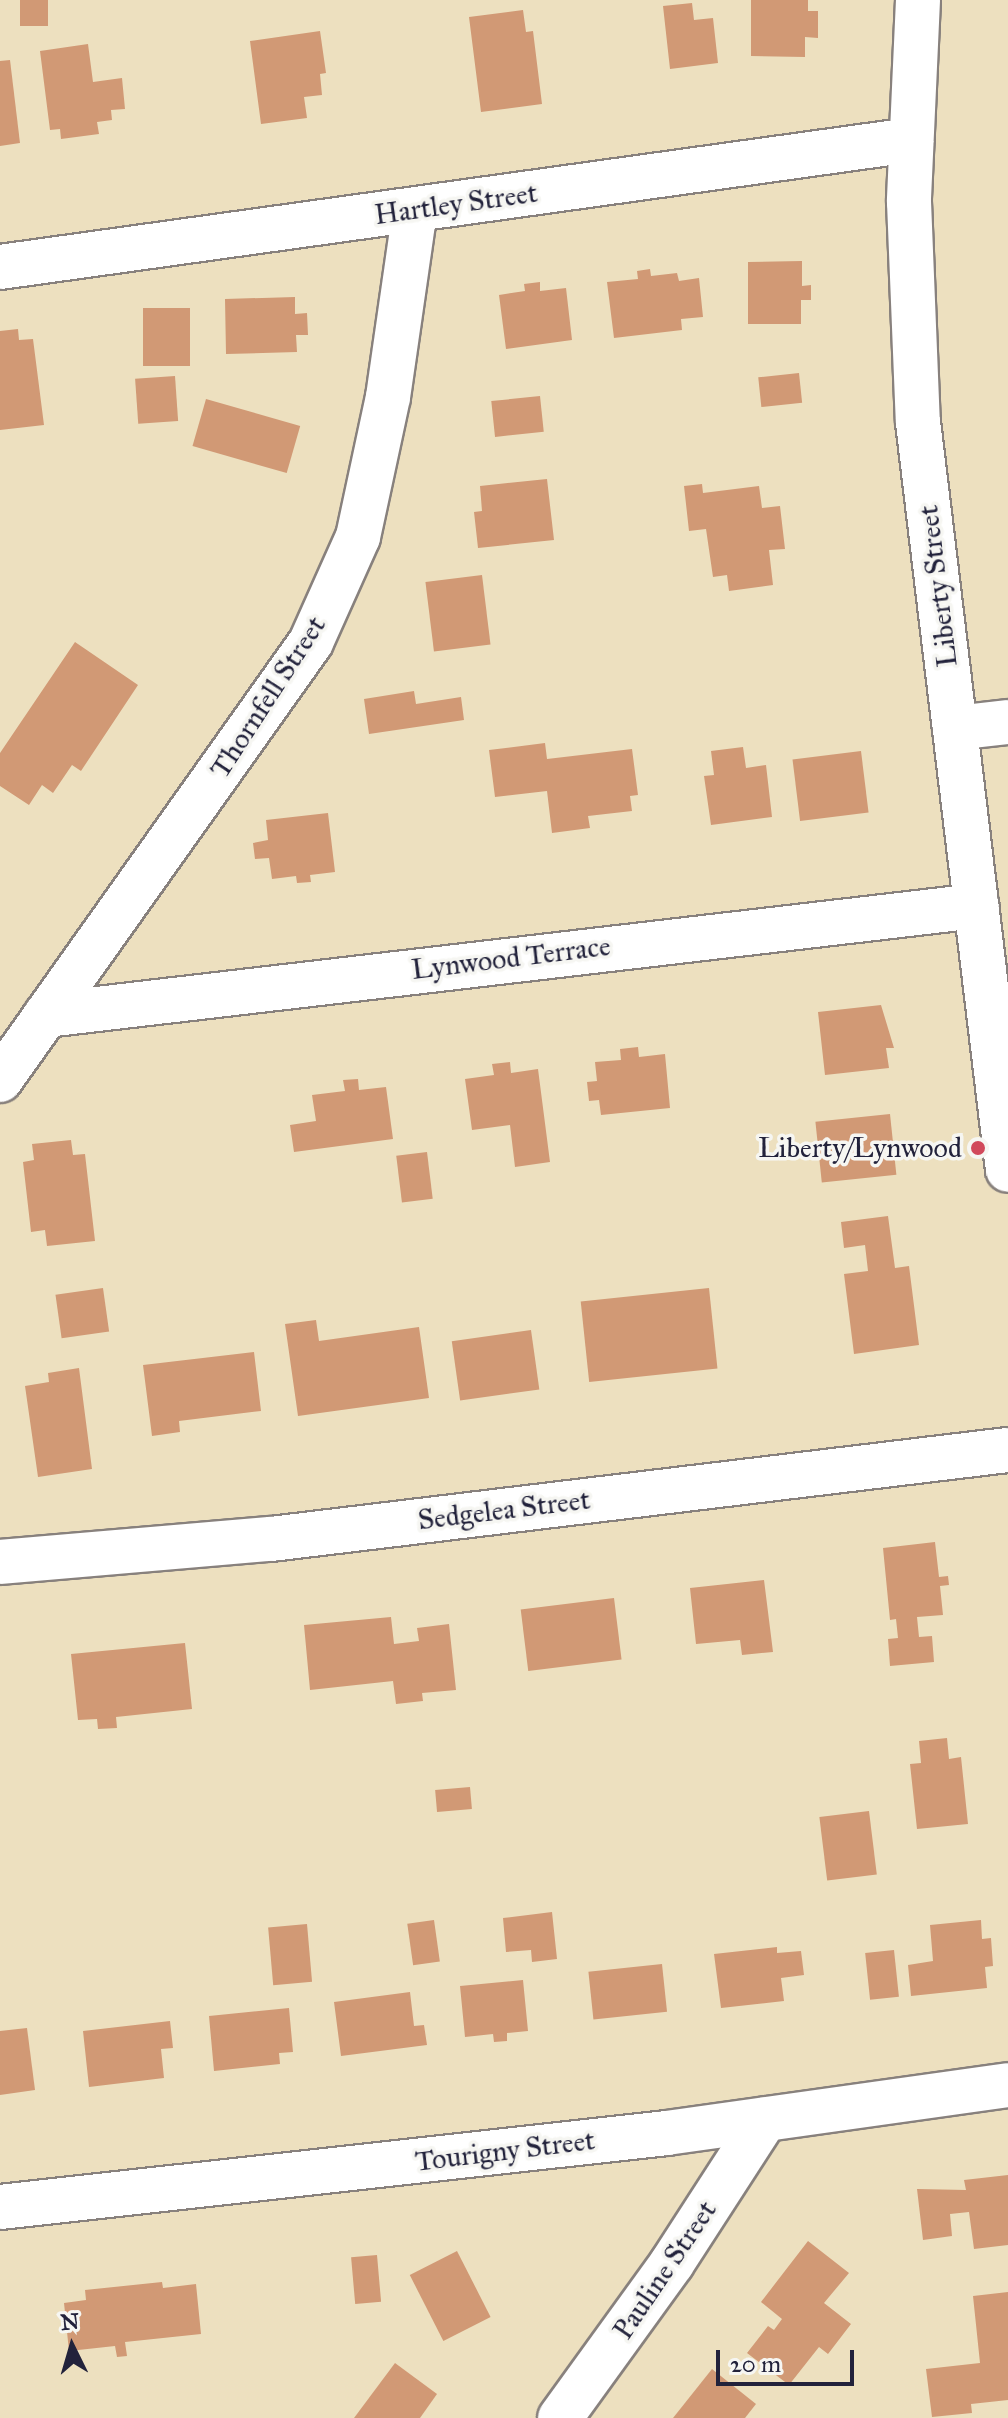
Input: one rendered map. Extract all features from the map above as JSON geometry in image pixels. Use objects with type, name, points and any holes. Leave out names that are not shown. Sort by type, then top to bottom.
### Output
[{"type":"street","name":"Liberty Street","points":[[918,0],[911,140],[913,352],[1008,1170]]},
{"type":"street","name":"Hartley Street","points":[[0,267],[911,140]]},
{"type":"street","name":"Thornfell Street","points":[[0,1080],[311,642],[358,537],[388,397],[415,210]]},
{"type":"street","points":[[955,728],[1008,722]]},
{"type":"street","name":"Lynwood Terrace","points":[[46,1015],[977,906]]},
{"type":"street","name":"Sedgelea Street","points":[[0,1562],[271,1539],[1008,1450]]},
{"type":"street","name":"Tourigny Street","points":[[0,2207],[765,2119],[1008,2085]]},
{"type":"street","name":"Pauline Street","points":[[560,2418],[672,2263],[765,2119]]},
{"type":"building","points":[[20,0],[48,0],[48,26],[20,26]]},
{"type":"building","points":[[751,0],[808,0],[808,11],[818,11],[818,38],[805,37],[805,57],[751,56]]},
{"type":"building","points":[[692,3],[694,20],[713,18],[718,63],[670,69],[663,6]]},
{"type":"building","points":[[523,10],[526,32],[533,31],[542,104],[481,112],[469,17]]},
{"type":"building","points":[[320,31],[326,73],[320,74],[322,95],[304,97],[307,118],[261,124],[250,41]]},
{"type":"building","points":[[88,44],[93,82],[122,78],[125,109],[111,110],[112,120],[97,122],[99,134],[61,139],[60,129],[50,130],[40,51]]},
{"type":"building","points":[[10,60],[20,143],[0,146],[0,61]]},
{"type":"building","points":[[802,261],[802,286],[811,285],[811,300],[801,300],[801,324],[748,324],[748,262]]},
{"type":"building","points":[[650,269],[651,276],[677,273],[679,281],[699,278],[703,317],[681,319],[682,330],[614,338],[607,282],[638,279],[637,271]]},
{"type":"building","points":[[540,282],[540,291],[566,288],[572,340],[506,349],[499,295],[525,291],[524,284]]},
{"type":"building","points":[[295,297],[295,314],[307,313],[308,335],[296,335],[297,352],[226,354],[225,299]]},
{"type":"building","points":[[143,308],[190,308],[190,366],[143,366]]},
{"type":"building","points":[[18,329],[19,340],[33,339],[44,425],[0,430],[0,331]]},
{"type":"building","points":[[799,373],[802,403],[761,407],[758,377]]},
{"type":"building","points":[[175,376],[178,421],[138,424],[135,379]]},
{"type":"building","points":[[540,396],[544,432],[495,437],[491,401]]},
{"type":"building","points":[[206,399],[300,426],[287,473],[192,446]]},
{"type":"building","points":[[547,479],[554,540],[478,548],[474,512],[482,511],[480,486]]},
{"type":"building","points":[[702,484],[703,493],[759,486],[762,508],[780,506],[785,549],[769,550],[773,585],[729,591],[727,575],[713,577],[706,529],[689,531],[684,486]]},
{"type":"building","points":[[482,575],[491,644],[434,651],[425,582]]},
{"type":"building","points":[[75,642],[138,685],[81,771],[72,765],[53,793],[42,785],[29,805],[0,786],[0,753]]},
{"type":"building","points":[[414,691],[416,704],[461,697],[464,720],[369,734],[364,699]]},
{"type":"building","points":[[545,743],[547,759],[632,749],[638,795],[630,796],[632,811],[588,816],[590,828],[552,833],[547,791],[495,797],[489,750]]},
{"type":"building","points":[[743,747],[746,768],[766,765],[772,817],[711,825],[704,776],[714,775],[711,751]]},
{"type":"building","points":[[861,751],[869,813],[800,821],[793,759]]},
{"type":"building","points":[[328,813],[335,872],[310,875],[311,882],[297,883],[296,876],[272,879],[269,858],[255,859],[253,843],[268,840],[266,820]]},
{"type":"building","points":[[881,1005],[894,1048],[886,1048],[889,1068],[825,1075],[818,1012]]},
{"type":"building","points":[[638,1047],[639,1057],[665,1054],[670,1108],[601,1115],[599,1100],[589,1101],[587,1082],[597,1081],[595,1062],[621,1060],[620,1049]]},
{"type":"building","points":[[510,1062],[511,1073],[538,1069],[550,1162],[515,1167],[510,1125],[472,1130],[465,1079],[494,1075],[492,1064]]},
{"type":"building","points":[[358,1079],[359,1090],[386,1087],[393,1139],[294,1152],[290,1125],[316,1121],[312,1095],[345,1091],[343,1080]]},
{"type":"building","points":[[890,1114],[896,1175],[822,1183],[815,1122]]},
{"type":"building","points":[[71,1140],[73,1155],[85,1154],[95,1241],[47,1246],[45,1230],[31,1232],[23,1162],[34,1160],[32,1144]]},
{"type":"building","points":[[427,1152],[433,1199],[402,1202],[396,1156]]},
{"type":"building","points":[[888,1216],[895,1268],[909,1266],[919,1345],[854,1354],[844,1274],[868,1271],[865,1245],[844,1248],[841,1222]]},
{"type":"building","points":[[103,1288],[109,1332],[62,1338],[55,1295]]},
{"type":"building","points":[[709,1288],[717,1369],[589,1382],[581,1301]]},
{"type":"building","points":[[316,1320],[319,1341],[419,1327],[429,1398],[298,1416],[285,1324]]},
{"type":"building","points":[[531,1330],[539,1389],[460,1401],[452,1341]]},
{"type":"building","points":[[254,1352],[261,1411],[179,1421],[180,1432],[152,1436],[143,1365]]},
{"type":"building","points":[[79,1368],[92,1469],[38,1477],[25,1386],[49,1382],[48,1373]]},
{"type":"building","points":[[935,1542],[939,1577],[948,1576],[949,1585],[940,1586],[943,1615],[917,1617],[919,1637],[932,1636],[934,1662],[890,1666],[888,1639],[898,1638],[896,1619],[890,1620],[883,1548]]},
{"type":"building","points":[[764,1580],[773,1652],[742,1655],[740,1640],[696,1644],[690,1588]]},
{"type":"building","points":[[614,1598],[622,1660],[528,1671],[521,1609]]},
{"type":"building","points":[[391,1617],[394,1644],[419,1641],[417,1628],[449,1624],[456,1690],[422,1693],[423,1701],[396,1704],[393,1681],[310,1690],[304,1625]]},
{"type":"building","points":[[185,1643],[192,1709],[116,1717],[117,1728],[98,1729],[97,1719],[78,1720],[71,1654]]},
{"type":"building","points":[[947,1738],[949,1759],[961,1757],[968,1824],[917,1829],[910,1764],[921,1763],[919,1741]]},
{"type":"building","points":[[470,1787],[472,1809],[437,1812],[435,1790]]},
{"type":"building","points":[[869,1811],[877,1875],[827,1881],[819,1817]]},
{"type":"building","points":[[552,1912],[557,1959],[532,1962],[531,1950],[506,1952],[503,1918]]},
{"type":"building","points":[[434,1920],[440,1962],[413,1965],[407,1924]]},
{"type":"building","points":[[981,1920],[982,1939],[991,1938],[993,1966],[985,1967],[987,1988],[911,1996],[908,1965],[933,1961],[930,1925]]},
{"type":"building","points":[[307,1924],[312,1982],[273,1985],[268,1927]]},
{"type":"building","points":[[777,1947],[777,1953],[801,1951],[804,1975],[781,1978],[784,2001],[721,2008],[714,1954]]},
{"type":"building","points":[[894,1950],[899,1997],[870,2000],[865,1953]]},
{"type":"building","points":[[662,1964],[667,2012],[593,2019],[588,1972]]},
{"type":"building","points":[[523,1980],[528,2031],[507,2033],[507,2041],[494,2042],[493,2034],[465,2037],[460,1986]]},
{"type":"building","points":[[410,1992],[414,2026],[424,2025],[427,2045],[341,2056],[334,2002]]},
{"type":"building","points":[[289,2008],[293,2052],[279,2053],[280,2064],[214,2071],[209,2016]]},
{"type":"building","points":[[170,2021],[173,2048],[161,2049],[164,2078],[89,2087],[83,2031]]},
{"type":"building","points":[[27,2028],[35,2090],[0,2095],[0,2031]]},
{"type":"building","points":[[1008,2175],[1008,2245],[974,2249],[969,2212],[950,2214],[952,2236],[923,2240],[917,2189],[966,2190],[964,2180]]},
{"type":"building","points":[[808,2241],[849,2273],[824,2303],[851,2324],[828,2354],[819,2347],[789,2385],[747,2353],[768,2326],[774,2330],[782,2319],[761,2302]]},
{"type":"building","points":[[457,2251],[491,2317],[443,2341],[410,2275]]},
{"type":"building","points":[[377,2255],[381,2302],[355,2304],[351,2257]]},
{"type":"building","points":[[162,2282],[163,2288],[196,2284],[201,2334],[125,2342],[127,2356],[117,2357],[115,2346],[69,2351],[64,2303],[86,2300],[85,2290]]},
{"type":"building","points":[[1008,2292],[1008,2400],[971,2404],[972,2413],[932,2417],[926,2369],[980,2363],[973,2296]]},
{"type":"building","points":[[395,2363],[437,2394],[420,2418],[354,2418]]},
{"type":"building","points":[[712,2369],[756,2404],[745,2418],[673,2418]]},
{"type":"place","name":"Liberty/Lynwood","points":[[978,1148]]}]
